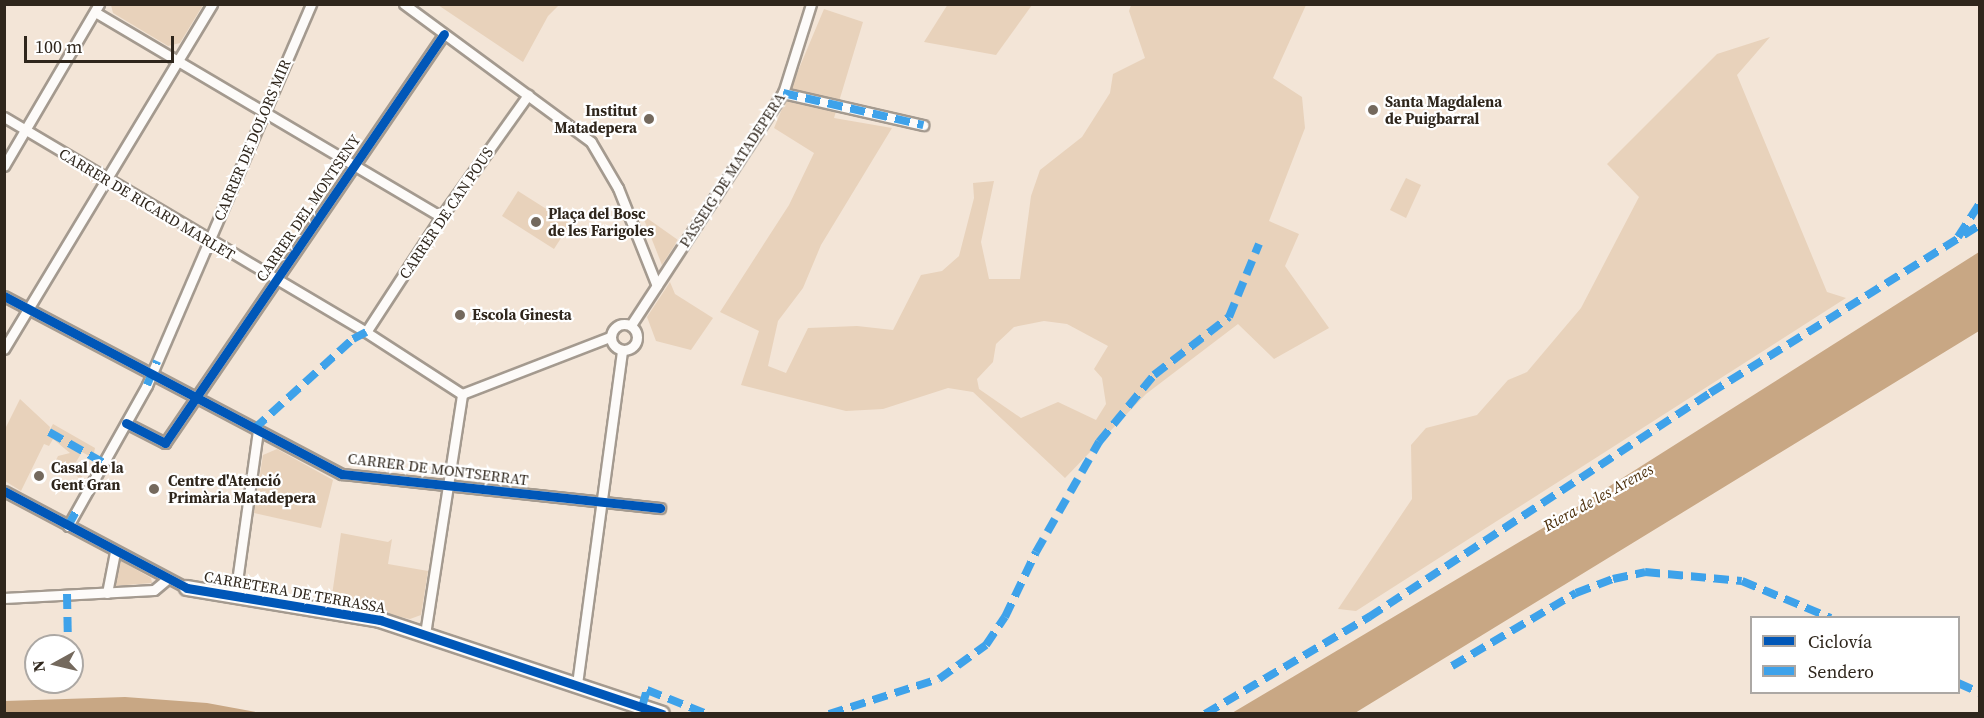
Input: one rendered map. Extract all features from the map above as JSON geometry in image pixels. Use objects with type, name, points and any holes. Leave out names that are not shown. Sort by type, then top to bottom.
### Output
[{"type":"street","points":[[4,349],[212,4]]},
{"type":"street","name":"CARRER DE DOLORS MIR","points":[[69,526],[151,375],[310,4]]},
{"type":"street","points":[[404,4],[591,142],[603,157],[657,286]]},
{"type":"street","name":"PASSEIG DE MATADEPERA","points":[[631,325],[783,93],[811,4]]},
{"type":"street","points":[[4,166],[97,8],[179,61],[441,218]]},
{"type":"street","name":"CARRER DEL MONTSENY","points":[[126,423],[165,443],[444,34]]},
{"type":"street","points":[[783,93],[923,125]]},
{"type":"street","name":"CARRER DE CAN POUS","points":[[366,332],[441,218],[528,95]]},
{"type":"street","name":"CARRER DE RICARD MARLET","points":[[4,117],[209,242],[366,332],[462,394]]},
{"type":"street","name":"CARRER DE MONTSERRAT","points":[[4,296],[342,474],[450,488],[660,508]]},
{"type":"street","points":[[425,634],[450,488],[462,394],[610,337],[617,325],[631,325],[637,334],[636,342],[622,350]]},
{"type":"street","points":[[610,337],[613,345],[622,350]]},
{"type":"street","points":[[577,684],[622,350]]},
{"type":"street","points":[[235,596],[258,431]]},
{"type":"street","name":"CARRETERA DE TERRASSA","points":[[4,491],[166,580],[187,588],[350,614],[425,634],[662,714]]},
{"type":"street","points":[[107,593],[115,552]]},
{"type":"street","points":[[4,598],[154,590],[166,580]]},
{"type":"shaded area","points":[[111,4],[203,5],[180,43],[168,46],[113,13]]},
{"type":"shaded area","points":[[948,4],[1032,5],[996,55],[924,42]]},
{"type":"shaded area","points":[[438,5],[559,5],[548,16],[523,62]]},
{"type":"shaded area","points":[[1131,5],[1306,5],[1273,78],[1302,97],[1305,128],[1269,221],[1299,234],[1285,266],[1329,328],[1274,359],[1238,324],[1146,394],[1065,478],[973,392],[948,388],[883,409],[846,411],[741,385],[759,331],[720,312],[789,205],[814,153],[774,128],[824,9],[863,22],[834,118],[892,128],[821,245],[803,288],[778,321],[768,366],[786,373],[808,328],[857,326],[893,330],[921,275],[942,271],[959,256],[974,198],[973,183],[994,181],[981,242],[989,279],[1020,279],[1031,196],[1040,170],[1082,137],[1110,93],[1113,74],[1145,58],[1129,11]],"holes":[[[1044,321],[1067,324],[1108,346],[1094,369],[1102,378],[1106,404],[1096,420],[1058,402],[1021,418],[979,389],[977,379],[993,362],[996,344],[1014,327]]]},
{"type":"shaded area","points":[[1770,37],[1737,75],[1827,292],[1846,298],[1356,611],[1338,609],[1412,499],[1411,445],[1426,428],[1477,415],[1508,380],[1527,372],[1581,308],[1639,197],[1607,164],[1717,54]]},
{"type":"shaded area","points":[[1406,178],[1421,185],[1406,218],[1390,210]]},
{"type":"shaded area","points":[[518,191],[570,224],[554,249],[502,216]]},
{"type":"shaded area","points":[[643,217],[678,240],[662,265]]},
{"type":"shaded area","points":[[670,282],[675,294],[713,318],[691,350],[656,341],[647,317]]},
{"type":"shaded area","points":[[20,399],[50,427],[49,431],[53,424],[95,448],[93,458],[82,452],[73,467],[84,473],[80,480],[74,472],[68,475],[52,468],[58,456],[70,453],[53,439],[49,446],[44,444],[21,491],[5,481],[5,429]]},
{"type":"shaded area","points":[[277,449],[333,480],[321,528],[254,513],[263,455]]},
{"type":"shaded area","points":[[341,533],[388,542],[392,539],[388,564],[428,571],[421,615],[410,619],[331,602]]},
{"type":"shaded area","points":[[121,561],[151,578],[152,583],[114,586]]},
{"type":"water","name":"Riera de les Arenes","points":[[1979,252],[1979,331],[1355,713],[1232,713],[1553,522]]},
{"type":"water","points":[[125,697],[207,703],[261,713],[5,713],[5,701]]},
{"type":"marked path","points":[[783,93],[923,125]]},
{"type":"marked path","points":[[1958,237],[1980,203]]},
{"type":"marked path","points":[[1205,714],[1369,617],[1710,393],[1980,225]]},
{"type":"marked path","points":[[829,714],[939,679],[986,645],[1005,617],[1036,552],[1099,442],[1154,375],[1229,317],[1259,244]]},
{"type":"marked path","points":[[254,429],[353,339],[366,332]]},
{"type":"marked path","points":[[147,385],[157,361]]},
{"type":"marked path","points":[[49,432],[104,463]]},
{"type":"marked path","points":[[68,526],[77,510]]},
{"type":"marked path","points":[[1452,666],[1576,593],[1613,579],[1645,572],[1742,581],[1826,616]]},
{"type":"marked path","points":[[67,594],[68,634]]},
{"type":"marked path","points":[[1960,684],[1980,693]]},
{"type":"marked path","points":[[642,707],[647,690],[707,714]]},
{"type":"cycle path","points":[[126,423],[165,443],[444,34]]},
{"type":"cycle path","points":[[4,296],[342,474],[660,508]]},
{"type":"cycle path","points":[[4,491],[187,588],[380,620],[662,714]]},
{"type":"place","name":"Santa Magdalena de Puigbarral","points":[[1373,110]]},
{"type":"place","name":"Institut Matadepera","points":[[649,119]]},
{"type":"place","name":"Plaça del Bosc de les Farigoles","points":[[536,222]]},
{"type":"place","name":"Escola Ginesta","points":[[460,315]]},
{"type":"place","name":"Casal de la Gent Gran","points":[[39,476]]},
{"type":"place","name":"Centre d'Atenció Primària Matadepera","points":[[154,489]]}]
